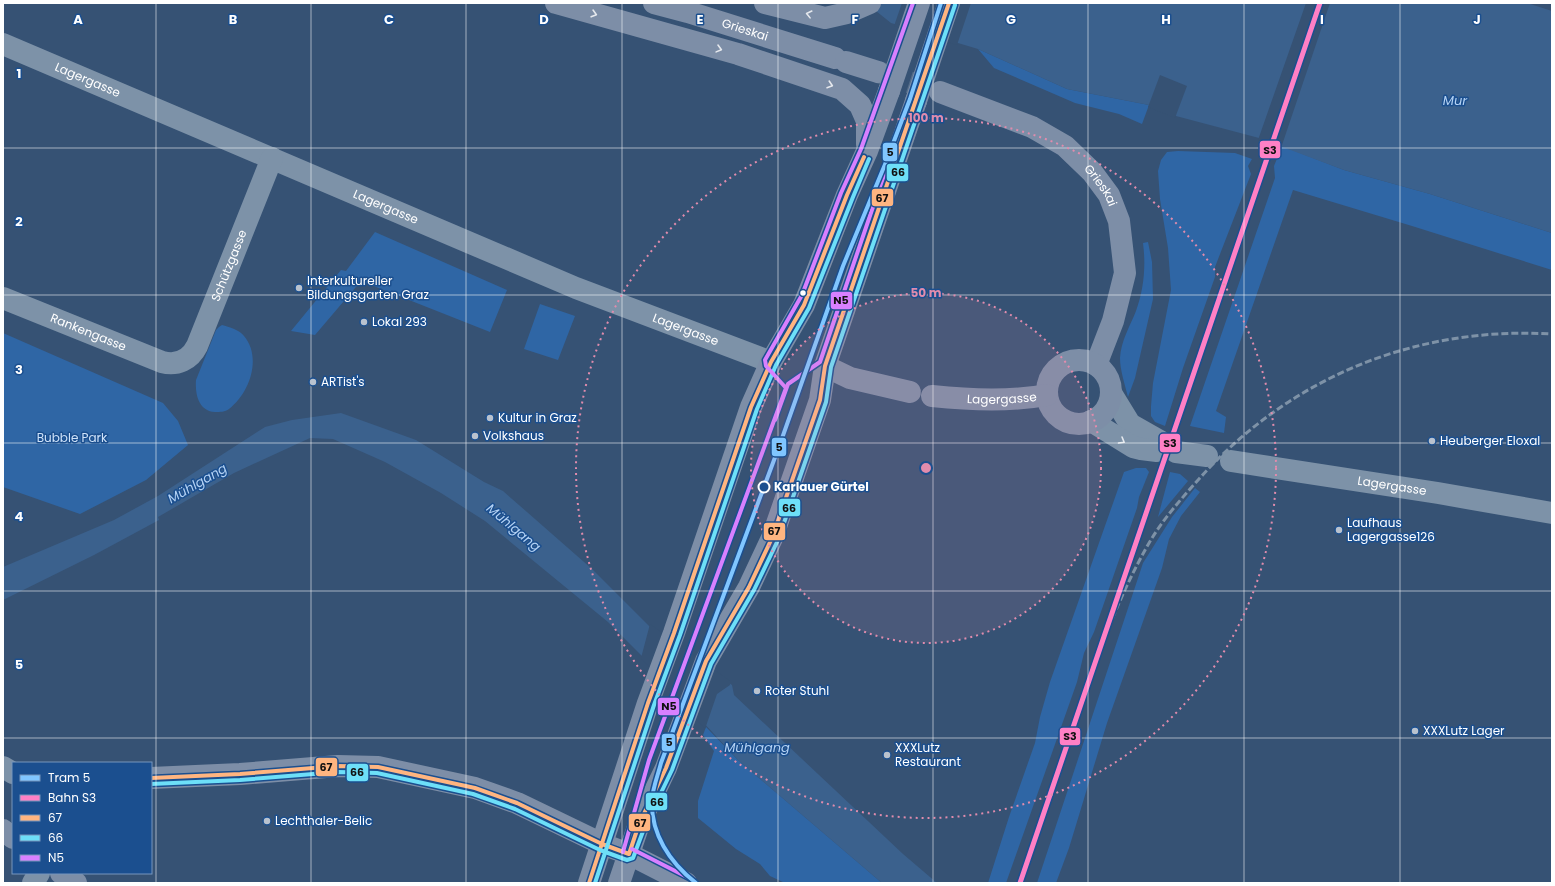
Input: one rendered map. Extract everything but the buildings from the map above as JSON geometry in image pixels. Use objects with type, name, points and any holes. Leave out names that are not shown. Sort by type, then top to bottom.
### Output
[{"type":"main road","points":[[556,3],[738,54],[842,89],[860,104],[865,116],[867,121],[867,151]]},
{"type":"main road","name":"Grieskai","points":[[654,3],[688,12],[878,72]]},
{"type":"main road","points":[[765,3],[825,18],[847,13],[870,3]]},
{"type":"main road","points":[[589,883],[655,684],[674,633],[751,407],[771,362],[804,304],[847,195],[867,151],[919,3]]},
{"type":"main road","points":[[619,883],[639,824],[666,768],[706,661],[749,587],[772,538],[820,400],[825,366],[949,3]]},
{"type":"main road","name":"Grieskai","points":[[940,92],[1032,127],[1065,146],[1092,172],[1109,195],[1119,221],[1125,273],[1113,321],[1096,365]]},
{"type":"main road","points":[[1079,360],[1088,361],[1102,370],[1107,377],[1111,393],[1108,405],[1102,415],[1091,422],[1079,424],[1066,421],[1055,413],[1051,408],[1047,395],[1051,378],[1056,371],[1062,365],[1070,361],[1079,360]]},
{"type":"main road","points":[[825,366],[850,378],[910,392]]},
{"type":"main road","name":"Lagergasse","points":[[932,396],[970,400],[1032,398],[1047,395]]},
{"type":"main road","points":[[152,778],[240,774],[338,766],[378,767],[423,775],[475,788],[517,803],[602,844],[629,854],[686,883]]},
{"type":"main road","points":[[3,830],[12,837]]},
{"type":"main road","points":[[62,874],[76,883]]},
{"type":"street","name":"Lagergasse","points":[[3,44],[576,288],[771,362]]},
{"type":"street","name":"Schützgasse","points":[[175,363],[187,358],[194,352],[272,158]]},
{"type":"street","name":"Rankengasse","points":[[3,298],[162,362],[169,364],[175,363]]},
{"type":"street","points":[[1091,422],[1133,447],[1141,449],[1178,450],[1130,424],[1111,393]]},
{"type":"street","name":"Lagergasse","points":[[1231,461],[1438,493],[1552,513]]},
{"type":"street","points":[[3,767],[12,772]]},
{"type":"street","points":[[33,883],[38,874]]},
{"type":"green space","points":[[978,49],[1067,89],[1149,105],[1142,124],[1119,114],[1075,103],[994,68]]},
{"type":"green space","points":[[1282,146],[1344,170],[1430,194],[1552,233],[1552,270],[1293,190],[1216,411],[1226,417],[1224,433],[1190,426],[1275,178],[1274,166]]},
{"type":"green space","points":[[1167,152],[1235,153],[1252,159],[1248,166],[1251,174],[1215,267],[1215,277],[1183,368],[1165,426],[1155,422],[1151,416],[1153,383],[1171,290],[1168,248],[1160,199],[1158,171],[1161,160]]},
{"type":"green space","points":[[375,232],[507,290],[490,332],[361,281],[315,335],[291,331],[341,270],[346,271]]},
{"type":"green space","points":[[1148,242],[1152,262],[1153,299],[1135,378],[1128,397],[1120,358],[1124,340],[1136,311],[1143,286],[1143,243]]},
{"type":"green space","points":[[540,304],[575,316],[558,360],[524,349]]},
{"type":"green space","points":[[222,325],[237,330],[244,336],[252,354],[253,364],[248,384],[243,394],[227,410],[215,412],[209,411],[201,405],[197,396],[196,380],[216,330]]},
{"type":"green space","name":"Bubble Park","points":[[3,333],[163,403],[178,421],[188,445],[146,480],[80,514],[3,487]]},
{"type":"green space","points":[[1136,468],[1146,468],[1149,472],[1139,497],[1137,508],[1094,632],[1084,653],[1077,682],[1006,883],[988,883],[1035,743],[1040,717],[1050,682],[1124,472]]},
{"type":"green space","points":[[1170,472],[1180,474],[1188,481],[1158,517]]},
{"type":"green space","points":[[1195,488],[1200,492],[1181,516],[1169,539],[1162,568],[1107,723],[1069,848],[1056,883],[1037,883],[1143,563],[1172,517]]},
{"type":"green space","points":[[706,727],[738,760],[882,883],[785,883],[770,876],[760,864],[736,849],[698,818],[698,801],[714,751],[703,735]]},
{"type":"water","name":"Mur","points":[[866,3],[1527,3],[1552,11],[1552,233],[1430,194],[1344,170],[1259,138],[1176,116],[1149,105],[1067,89],[978,49],[891,23]]},
{"type":"water","name":"Mühlgang","points":[[341,413],[416,440],[484,482],[503,491],[592,569],[650,627],[732,685],[734,695],[903,854],[937,883],[882,883],[738,760],[642,656],[608,622],[485,521],[441,493],[385,462],[333,439],[310,438],[234,473],[158,517],[159,520],[94,555],[3,600],[3,567],[114,520],[158,496],[265,427],[292,420]]},
{"type":"pier","points":[[902,3],[971,3],[957,45],[894,26]]},
{"type":"pier","points":[[1306,3],[1330,3],[1281,148],[1258,140]]},
{"type":"pier","points":[[1160,75],[1187,86],[1175,118],[1148,107]]},
{"type":"pier","points":[[650,624],[730,681],[730,685],[717,694],[705,729],[641,658]]},
{"type":"tunnel","points":[[878,72],[939,92]]},
{"type":"railway","points":[[1098,656],[1129,581],[1144,552],[1162,523],[1199,479],[1235,443],[1273,412],[1315,386],[1359,365],[1405,349],[1452,339],[1502,334],[1552,334]]},
{"type":"tram line","name":"5","points":[[696,883],[670,857],[658,835],[652,812],[654,786],[661,763],[780,444],[843,266],[910,99],[941,3]]},
{"type":"rail line","name":"S3","points":[[1020,883],[1320,3]]},
{"type":"transit line","name":"N5","points":[[623,852],[649,760],[786,388],[766,366],[765,360],[802,295],[841,193],[861,149],[913,3]]},
{"type":"transit line","name":"67","points":[[152,778],[240,774],[338,766],[378,767],[475,788],[517,803],[602,844],[629,854],[639,824],[666,768],[706,661],[749,587],[772,538],[820,400],[825,366],[949,3]]},
{"type":"transit line","name":"66","points":[[152,784],[240,780],[338,772],[377,773],[473,794],[515,809],[600,850],[627,860],[633,858],[645,826],[672,770],[711,664],[754,590],[778,540],[826,402],[831,367],[955,5]]},
{"type":"transit line","name":"67","points":[[589,883],[648,703],[674,633],[751,407],[771,362],[804,305],[847,195],[864,157]]},
{"type":"transit line","name":"66","points":[[595,883],[654,705],[680,635],[757,409],[776,365],[809,308],[869,159]]},
{"type":"transit line","name":"N5","points":[[775,420],[788,384],[820,362],[887,166]]},
{"type":"transit line","name":"N5","points":[[632,849],[689,878]]},
{"type":"place","name":"Interkultureller Bildungsgarten Graz","points":[[299,288]]},
{"type":"place","name":"Lokal 293","points":[[364,322]]},
{"type":"place","name":"ARTist's","points":[[313,382]]},
{"type":"place","name":"Kultur in Graz","points":[[490,418]]},
{"type":"place","name":"Volkshaus","points":[[475,436]]},
{"type":"place","name":"Heuberger Eloxal","points":[[1432,441]]},
{"type":"place","name":"Karlauer Gürtel","points":[[764,487]]},
{"type":"place","name":"Laufhaus Lagergasse126","points":[[1339,530]]},
{"type":"place","name":"Roter Stuhl","points":[[757,691]]},
{"type":"place","name":"XXXLutz Lager","points":[[1415,731]]},
{"type":"place","name":"XXXLutz Restaurant","points":[[887,755]]},
{"type":"place","name":"Lechthaler-Belic","points":[[267,821]]}]
